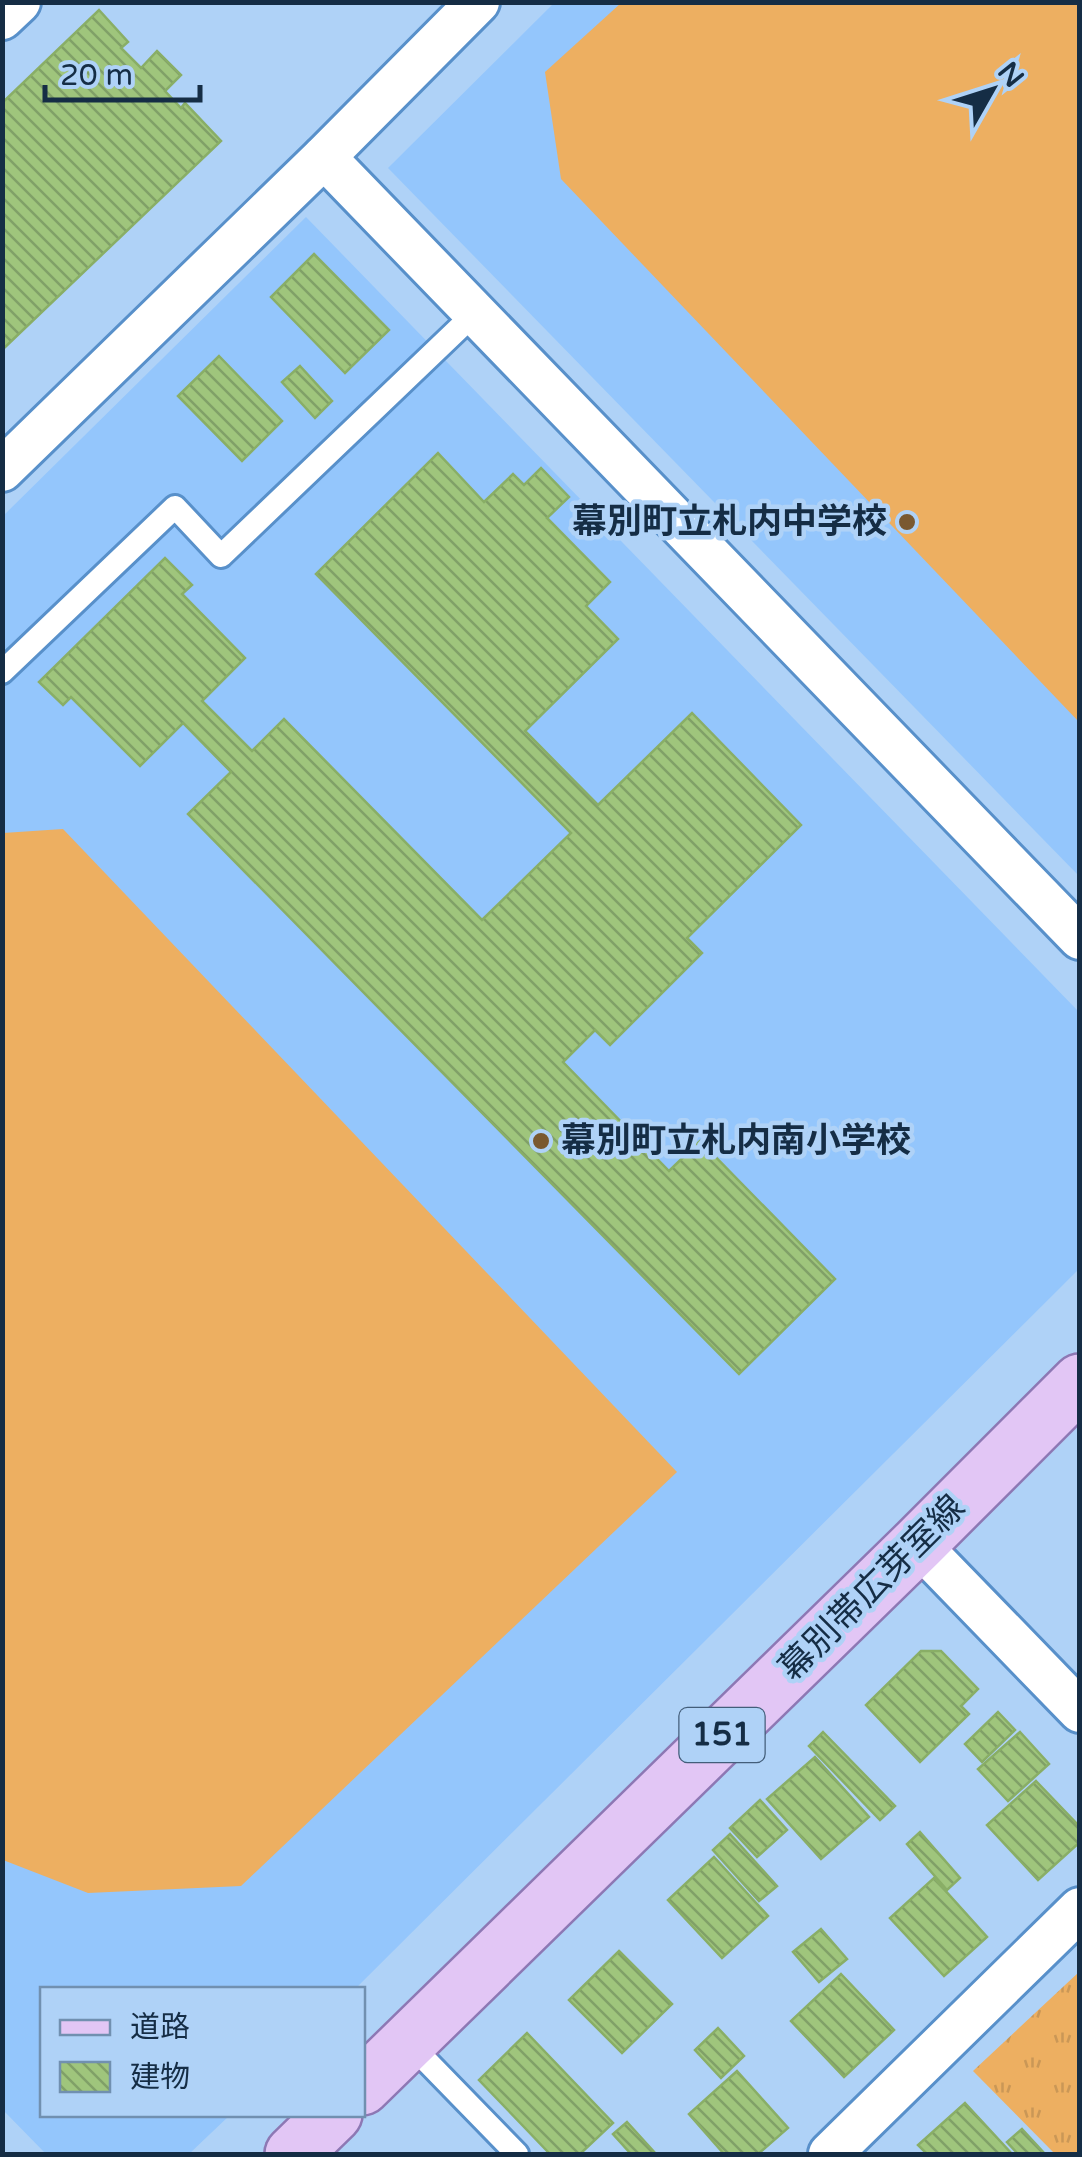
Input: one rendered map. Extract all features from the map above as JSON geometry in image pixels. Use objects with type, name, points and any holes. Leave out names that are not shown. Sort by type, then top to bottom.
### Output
[{"type":"main road","name":"幕別帯広芽室線","points":[[365,2083],[1080,1382]]},
{"type":"main road","points":[[293,2154],[331,2117]]},
{"type":"street","points":[[2,18],[19,2]]},
{"type":"street","points":[[2,470],[478,2]]},
{"type":"street","points":[[324,157],[1080,938]]},
{"type":"street","points":[[918,1544],[1080,1710]]},
{"type":"street","points":[[830,2154],[1080,1909]]},
{"type":"lane","points":[[2,672],[175,508],[221,556],[476,314]]},
{"type":"lane","points":[[408,2042],[517,2154]]},
{"type":"shaded area","name":"幕別町立札内中学校","points":[[554,3],[1079,3],[1079,876],[388,168]]},
{"type":"shaded area","name":"幕別町立札内南小学校","points":[[306,217],[1079,1012],[1079,1269],[357,1987],[40,1987],[40,2117],[228,2117],[189,2154],[46,2154],[3,2110],[3,516]]},
{"type":"green space","name":"幕別町立札内中学校","points":[[621,3],[1079,3],[1079,722],[561,179],[545,72]]},
{"type":"green space","points":[[63,829],[677,1472],[241,1886],[88,1893],[3,1860],[3,833]]},
{"type":"green space","points":[[1079,1972],[1079,2154],[1055,2154],[973,2071]]},
{"type":"building","points":[[99,10],[128,42],[121,48],[141,68],[157,51],[181,75],[165,91],[181,108],[185,103],[221,141],[2,350],[2,103]]},
{"type":"building","points":[[314,254],[389,330],[345,373],[271,297]]},
{"type":"building","points":[[219,356],[282,421],[242,461],[178,396]]},
{"type":"building","points":[[300,366],[332,401],[315,418],[282,382]]},
{"type":"building","points":[[438,453],[484,502],[513,474],[524,485],[541,468],[569,497],[547,518],[610,582],[586,606],[618,639],[525,731],[598,805],[692,713],[801,825],[687,938],[702,953],[610,1045],[595,1030],[563,1062],[669,1171],[700,1141],[835,1279],[739,1374],[188,814],[231,772],[183,723],[140,766],[71,697],[63,705],[39,682],[165,558],[192,585],[182,594],[245,658],[202,701],[252,751],[284,719],[482,920],[571,833],[316,574]]},
{"type":"building","points":[[921,1651],[941,1651],[978,1689],[961,1706],[969,1714],[920,1762],[866,1705]]},
{"type":"building","points":[[998,1712],[1015,1730],[982,1762],[965,1744]]},
{"type":"building","points":[[823,1732],[895,1806],[880,1820],[809,1746]]},
{"type":"building","points":[[1020,1732],[1049,1764],[1008,1801],[978,1769]]},
{"type":"building","points":[[815,1757],[869,1817],[821,1859],[767,1799]]},
{"type":"building","points":[[1036,1781],[1080,1827],[1080,1842],[1038,1880],[987,1825]]},
{"type":"building","points":[[760,1800],[787,1830],[757,1857],[730,1828]]},
{"type":"building","points":[[920,1832],[960,1878],[947,1890],[907,1844]]},
{"type":"building","points":[[730,1834],[777,1886],[759,1901],[713,1850]]},
{"type":"building","points":[[714,1857],[768,1916],[722,1958],[668,1900]]},
{"type":"building","points":[[934,1878],[987,1937],[944,1976],[890,1918]]},
{"type":"building","points":[[821,1929],[847,1959],[819,1982],[793,1952]]},
{"type":"building","points":[[619,1951],[672,2004],[622,2053],[569,2000]]},
{"type":"building","points":[[841,1974],[894,2030],[844,2077],[791,2021]]},
{"type":"building","points":[[718,2028],[744,2056],[721,2078],[695,2050]]},
{"type":"building","points":[[527,2033],[613,2123],[580,2154],[550,2154],[479,2080]]},
{"type":"building","points":[[737,2071],[788,2128],[758,2154],[724,2154],[689,2114]]},
{"type":"building","points":[[965,2103],[1012,2154],[927,2154],[918,2145]]},
{"type":"building","points":[[627,2122],[656,2154],[631,2154],[613,2134]]},
{"type":"building","points":[[1022,2129],[1045,2154],[1018,2154],[1007,2142]]},
{"type":"place","name":"幕別町立札内中学校","points":[[907,522]]},
{"type":"place","name":"幕別町立札内南小学校","points":[[541,1141]]}]
